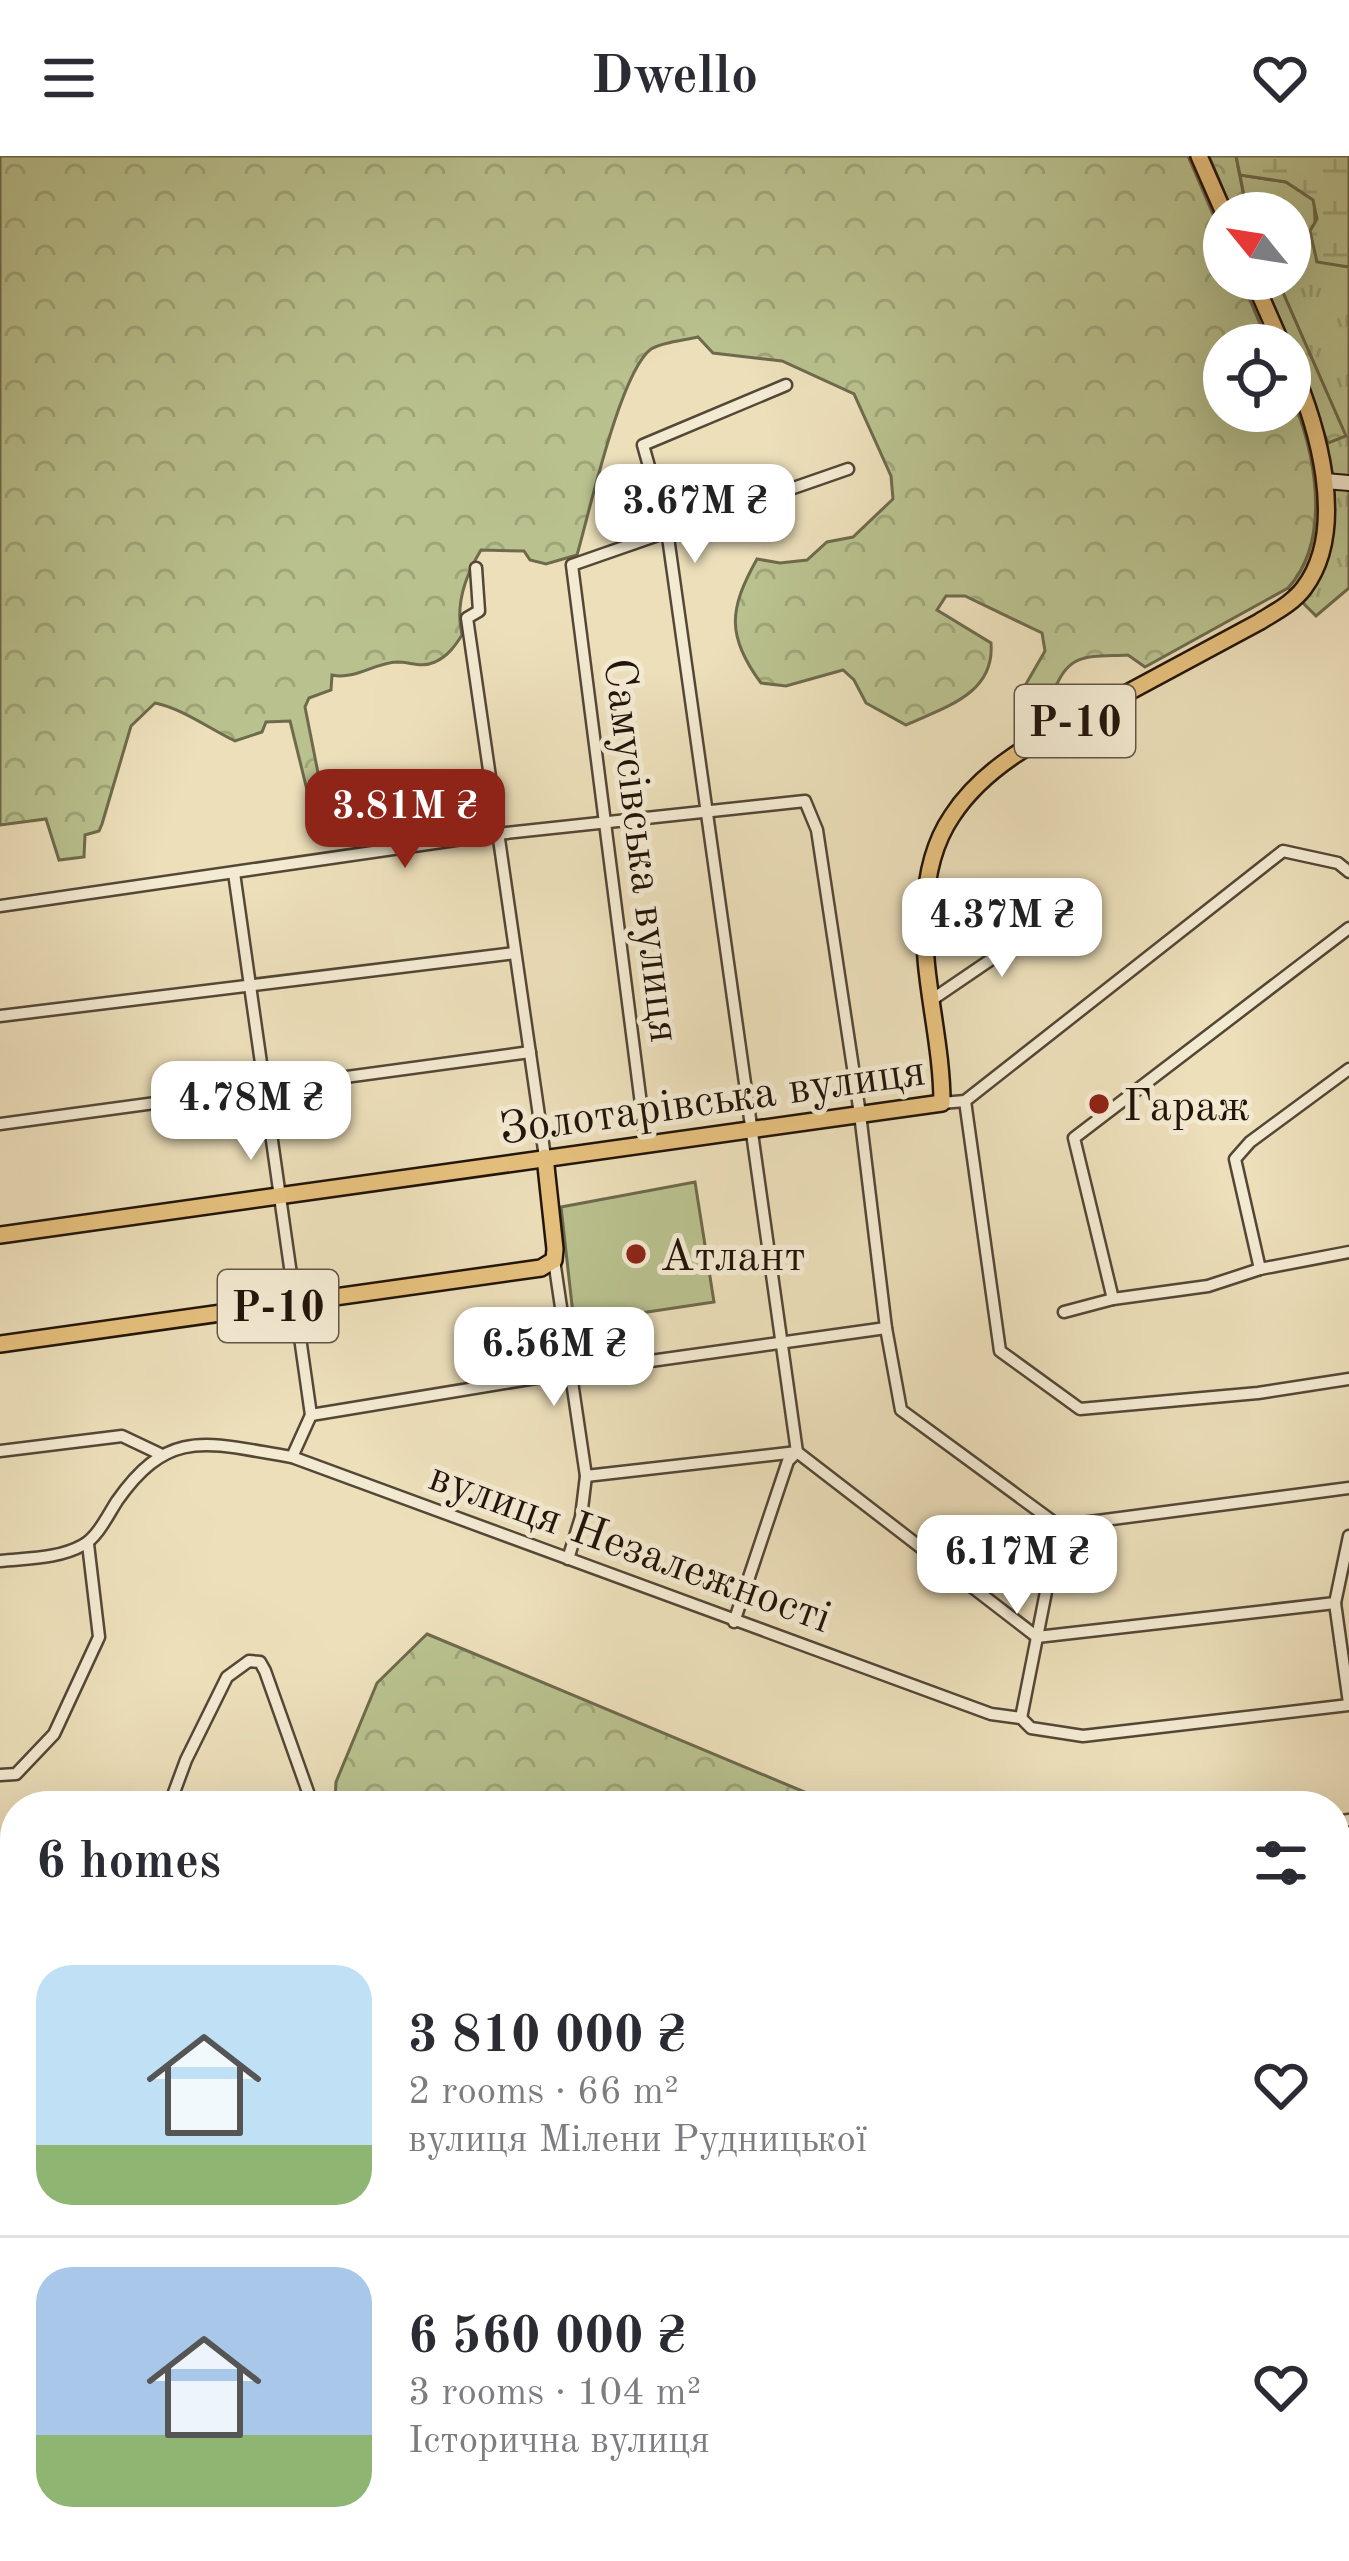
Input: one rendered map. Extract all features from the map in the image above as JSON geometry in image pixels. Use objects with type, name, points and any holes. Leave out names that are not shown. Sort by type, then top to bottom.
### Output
[{"type":"main road","points":[[1199,156],[1215,192]]},
{"type":"main road","name":"Р-10","points":[[941,1103],[941,1060],[925,942],[926,897],[932,863],[953,814],[994,769],[1026,748],[1259,622],[1300,593],[1322,551],[1327,519],[1324,461],[1311,417]]},
{"type":"main road","name":"Золотарівська вулиця","points":[[0,1235],[941,1103]]},
{"type":"main road","points":[[545,1157],[554,1260]]},
{"type":"main road","name":"Р-10","points":[[0,1344],[541,1268],[554,1260]]},
{"type":"street","points":[[786,385],[643,445],[667,530],[797,1452],[1037,1637],[1336,1603]]},
{"type":"street","points":[[667,530],[848,469]]},
{"type":"street","points":[[1325,482],[1349,483]]},
{"type":"street","name":"Самусівська вулиця","points":[[646,1143],[572,565],[667,530]]},
{"type":"street","points":[[476,568],[479,611],[466,618],[545,1157]]},
{"type":"street","points":[[0,906],[497,834],[805,801],[817,830],[860,1114],[886,1328],[902,1410],[1059,1526],[1349,1487]]},
{"type":"street","name":"Золотарівська вулиця","points":[[941,1103],[965,1100],[1283,851],[1338,863],[1349,872]]},
{"type":"street","points":[[234,873],[311,1415],[292,1456]]},
{"type":"street","points":[[933,999],[1046,922]]},
{"type":"street","points":[[1113,1299],[1074,1138],[1349,928]]},
{"type":"street","points":[[0,1016],[515,953]]},
{"type":"street","points":[[0,1124],[530,1052]]},
{"type":"street","points":[[1260,1269],[1235,1159],[1250,1142],[1349,1069]]},
{"type":"street","points":[[965,1100],[1000,1351],[1080,1409],[1258,1394],[1349,1378]]},
{"type":"street","points":[[1064,1312],[1113,1299],[1208,1286],[1260,1269],[1349,1252]]},
{"type":"street","points":[[554,1260],[586,1476],[581,1517],[568,1559]]},
{"type":"street","points":[[311,1415],[886,1328]]},
{"type":"street","points":[[0,1451],[122,1436],[160,1454],[136,1474],[88,1544],[57,1555],[0,1561]]},
{"type":"street","name":"вулиця Незалежності","points":[[160,1454],[182,1446],[212,1445],[292,1456],[734,1622],[991,1714],[1021,1718],[1031,1728],[1084,1736],[1349,1704]]},
{"type":"street","points":[[586,1476],[797,1452]]},
{"type":"street","points":[[734,1622],[788,1461],[797,1452]]},
{"type":"street","points":[[1021,1718],[1059,1526]]},
{"type":"street","points":[[1349,1537],[1336,1603],[1349,1704]]},
{"type":"street","points":[[0,1775],[16,1774],[54,1733],[99,1637],[88,1544]]},
{"type":"street","points":[[175,1791],[227,1678],[249,1661],[260,1662],[308,1791]]},
{"type":"green space","points":[[0,156],[1188,156],[1203,192],[1203,300],[1250,300],[1260,324],[1203,324],[1203,432],[1304,432],[1307,440],[1315,519],[1302,568],[1288,588],[1145,667],[1128,655],[1092,657],[1067,668],[1055,689],[1031,691],[1026,684],[1045,651],[1042,633],[965,596],[946,596],[937,610],[991,643],[990,660],[985,675],[965,696],[906,725],[866,703],[843,670],[786,686],[761,683],[742,651],[735,622],[741,593],[757,559],[807,560],[827,542],[853,537],[893,499],[891,476],[854,394],[782,361],[713,353],[698,337],[651,349],[639,363],[607,445],[577,555],[546,564],[530,560],[524,551],[481,550],[463,591],[462,635],[447,654],[430,664],[397,662],[332,675],[331,690],[309,698],[305,707],[323,798],[309,798],[290,721],[266,722],[262,732],[235,741],[155,703],[131,726],[102,824],[99,831],[85,835],[84,857],[59,860],[46,819],[0,825]]},
{"type":"green space","points":[[1209,156],[1236,156],[1243,192],[1224,192]]},
{"type":"green space","points":[[1236,156],[1349,156],[1349,267],[1317,262],[1311,235],[1317,219],[1311,192],[1301,192],[1286,182],[1240,175]]},
{"type":"green space","points":[[1240,175],[1286,182],[1302,192],[1243,192]]},
{"type":"green space","points":[[1311,198],[1317,261],[1349,267],[1349,588],[1316,616],[1288,588],[1310,550],[1314,528],[1313,484],[1303,432],[1311,432],[1311,404],[1327,443],[1345,435],[1311,357],[1311,324],[1297,324],[1286,300],[1311,300]]},
{"type":"green space","points":[[1269,300],[1286,300],[1297,324],[1279,324]]},
{"type":"green space","points":[[1311,356],[1346,436],[1328,443],[1311,402]]},
{"type":"green space","name":"Атлант","points":[[695,1182],[714,1302],[574,1323],[561,1207]]},
{"type":"green space","points":[[427,1634],[802,1791],[336,1791],[377,1683]]},
{"type":"place","name":"Гараж","points":[[1099,1104]]},
{"type":"place","name":"Атлант","points":[[636,1254]]}]
